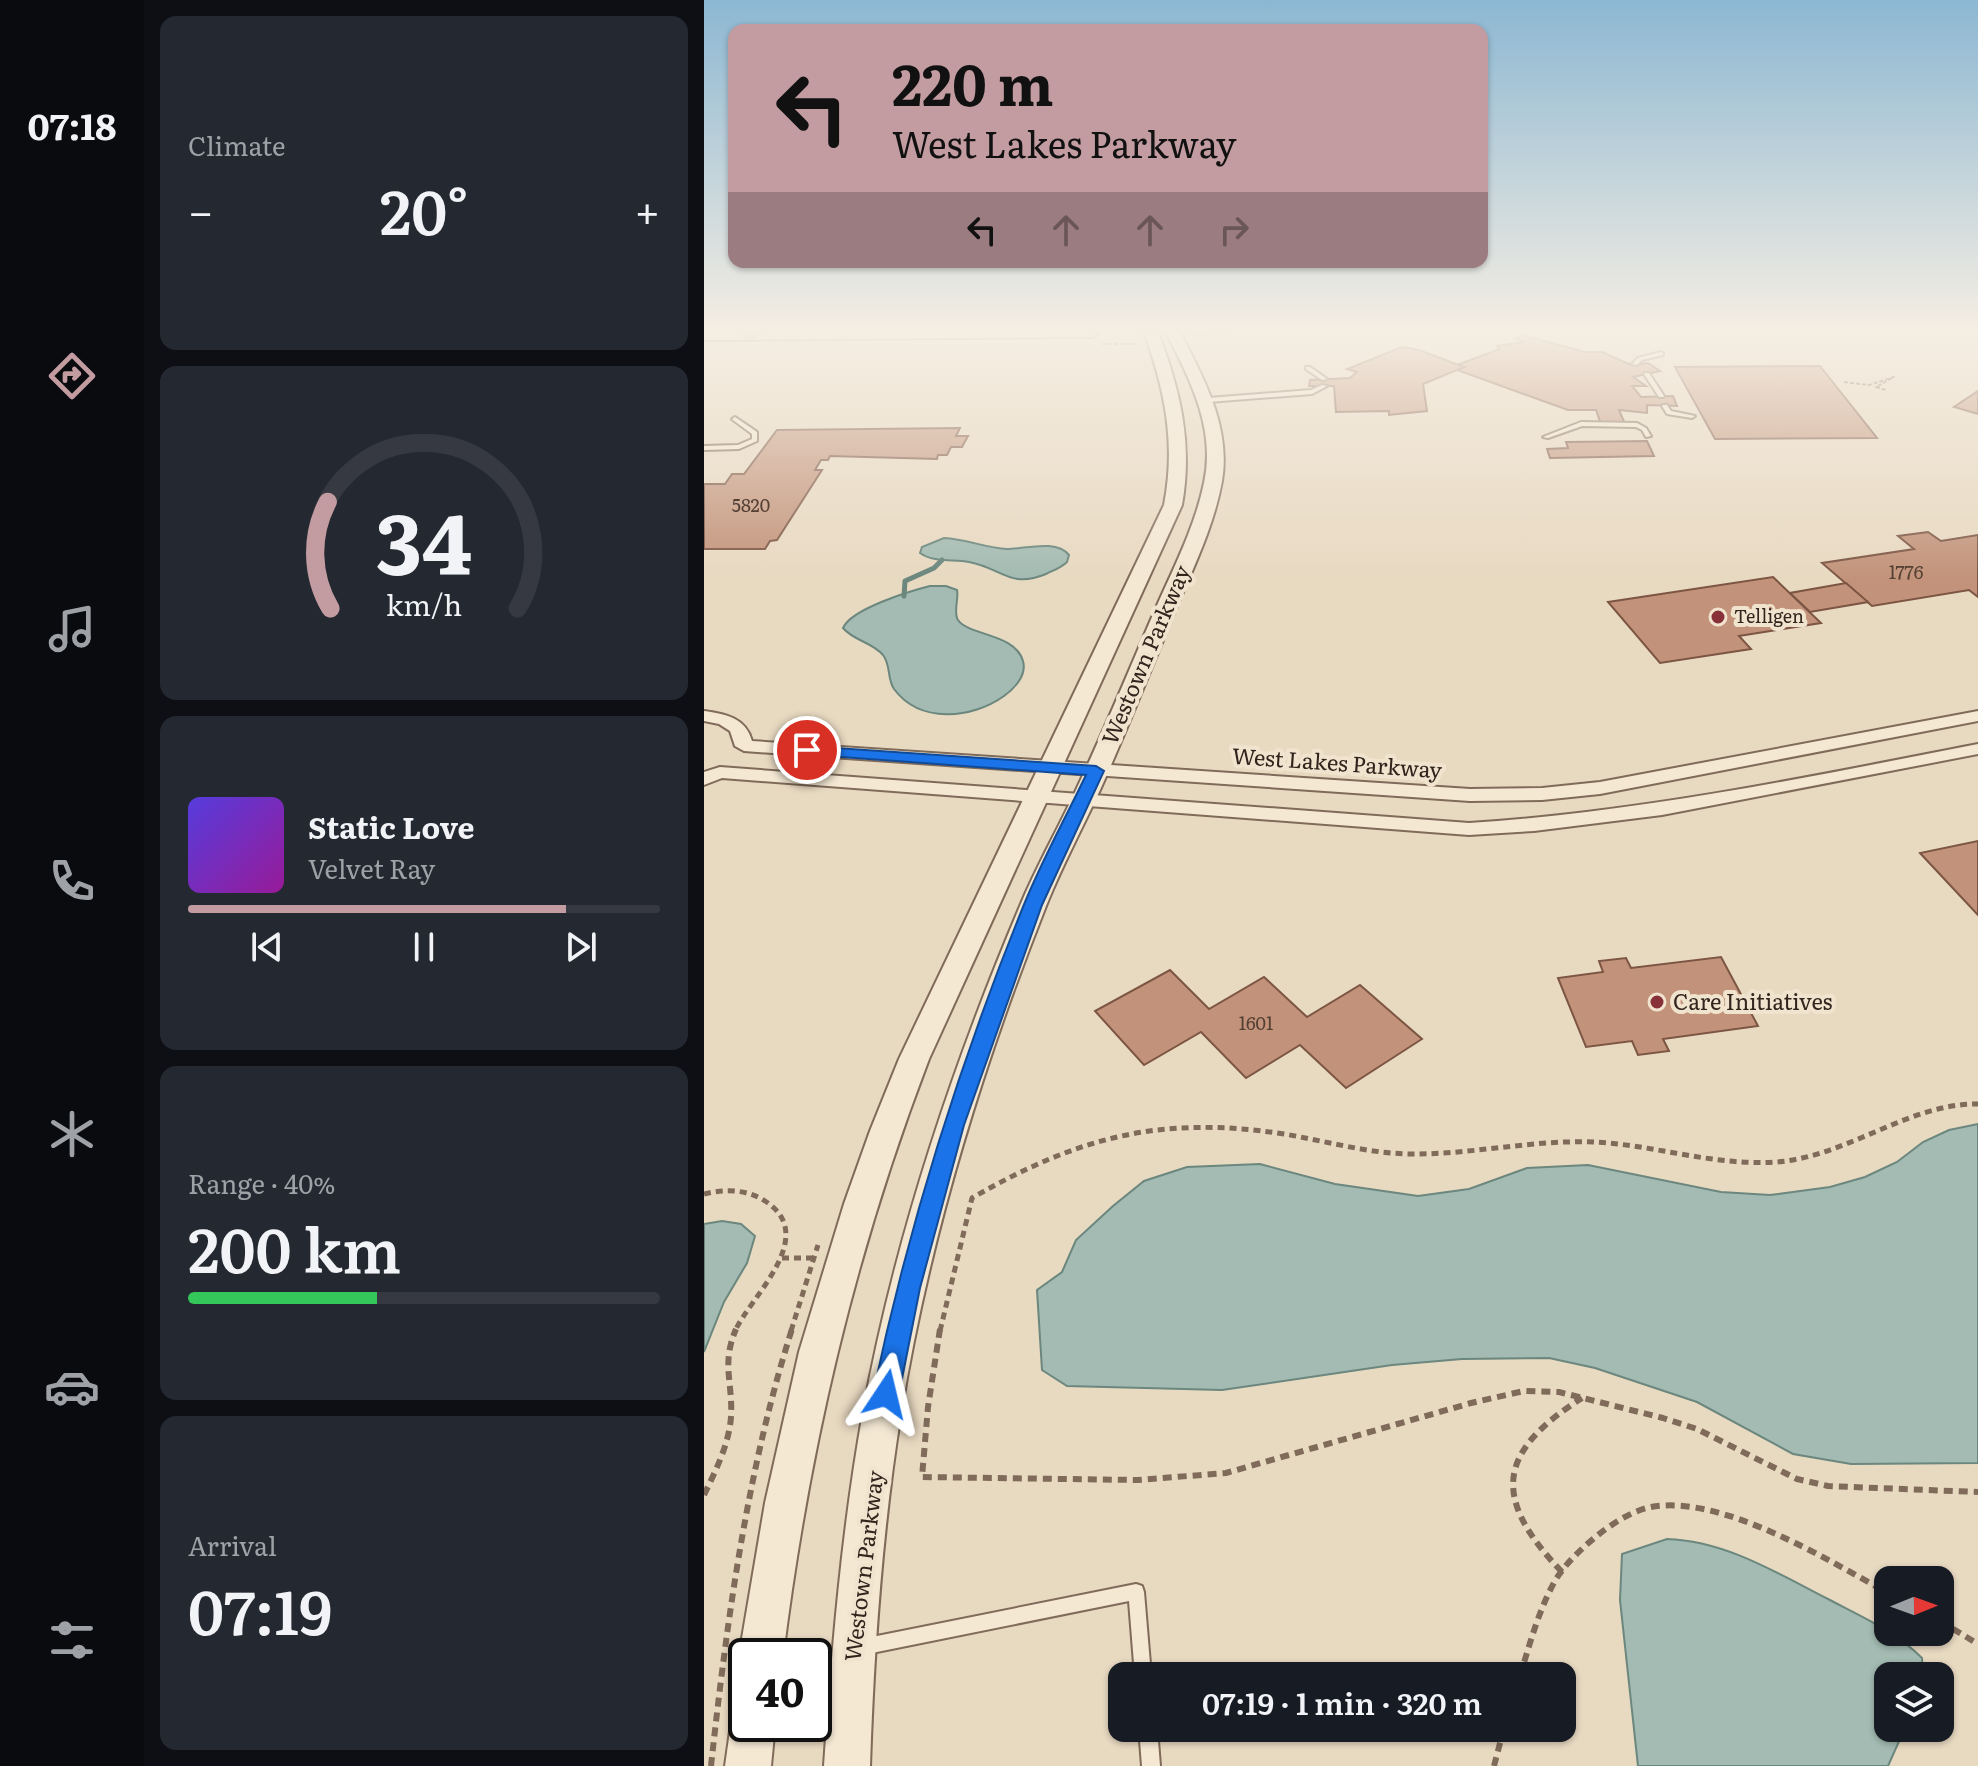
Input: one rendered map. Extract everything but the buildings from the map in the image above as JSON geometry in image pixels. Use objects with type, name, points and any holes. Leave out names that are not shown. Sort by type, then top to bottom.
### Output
[{"type":"street","name":"Westown Parkway","points":[[763,1638],[771,1577],[805,1404],[829,1307],[861,1199],[914,1059],[1162,532],[1181,470],[1176,414]]},
{"type":"street","name":"Westown Parkway","points":[[847,1766],[853,1649],[872,1484],[891,1364],[924,1222],[953,1125],[1033,905],[1096,771],[1200,528],[1215,470],[1209,414]]},
{"type":"street","points":[[704,716],[729,721],[739,727],[744,736],[744,746],[737,757],[712,776]]},
{"type":"street","name":"West Lakes Parkway","points":[[744,746],[1419,793],[1542,794],[1600,788],[1978,716]]},
{"type":"street","points":[[712,776],[1469,829],[1532,826],[1652,812],[1978,749]]},
{"type":"street","points":[[748,1766],[751,1742]]},
{"type":"lane","points":[[1680,414],[1692,416]]},
{"type":"lane","points":[[704,448],[739,447],[755,440],[755,433],[735,419]]},
{"type":"lane","points":[[1546,437],[1573,426],[1591,424],[1637,425],[1648,436]]},
{"type":"lane","points":[[853,1649],[1136,1592],[1142,1662]]},
{"type":"lane","points":[[1149,1742],[1151,1766]]},
{"type":"path","points":[[1978,1104],[1949,1105],[1807,1159],[1774,1163],[1735,1163],[1610,1143],[1576,1141],[1407,1155],[1281,1134],[1202,1127],[1121,1133],[1056,1153],[1028,1164],[972,1198],[956,1256],[937,1356],[923,1441],[922,1477],[1176,1479],[1226,1473],[1524,1391],[1559,1392],[1697,1429],[1797,1479],[1828,1486],[1978,1492]]},
{"type":"path","points":[[704,1194],[732,1190],[765,1200],[785,1226],[782,1258],[770,1281],[745,1310],[731,1340],[726,1358],[731,1414],[718,1464],[704,1495]]},
{"type":"path","points":[[782,1258],[814,1258]]},
{"type":"path","points":[[1562,1572],[1538,1548],[1521,1521],[1514,1497],[1515,1468],[1524,1446],[1543,1424],[1582,1398]]},
{"type":"path","points":[[1525,1662],[1547,1602],[1562,1572],[1576,1554],[1624,1518],[1652,1507],[1689,1507],[1721,1514],[1833,1563],[1874,1585]]},
{"type":"path","points":[[1954,1629],[1978,1644]]},
{"type":"path","points":[[1494,1766],[1500,1742]]},
{"type":"shaded area","points":[[944,538],[1007,549],[1056,547],[1069,555],[1065,564],[1046,574],[1014,578],[980,565],[937,559],[920,553],[922,547]]},
{"type":"shaded area","points":[[930,586],[957,590],[958,620],[1011,645],[1023,661],[1019,681],[991,704],[977,710],[947,714],[918,708],[894,689],[883,655],[843,628],[857,614],[869,608]]},
{"type":"shaded area","points":[[1978,1124],[1978,1463],[1851,1464],[1793,1454],[1697,1402],[1595,1368],[1549,1358],[1462,1359],[1392,1365],[1222,1390],[1067,1386],[1042,1370],[1037,1290],[1062,1272],[1076,1240],[1113,1206],[1144,1181],[1187,1167],[1260,1164],[1335,1184],[1418,1196],[1469,1189],[1527,1168],[1588,1165],[1721,1192],[1770,1195],[1830,1187],[1865,1177],[1897,1162],[1923,1142],[1949,1130]]},
{"type":"shaded area","points":[[722,1221],[741,1224],[755,1236],[747,1263],[724,1302],[704,1352],[704,1224]]},
{"type":"shaded area","points":[[1667,1539],[1689,1541],[1730,1552],[1770,1569],[1874,1623],[1874,1646],[1908,1646],[1922,1658],[1922,1662],[1874,1662],[1874,1742],[1899,1742],[1888,1766],[1638,1766],[1620,1600],[1622,1554]]},
{"type":"waterway","points":[[904,596],[905,581],[934,568],[942,560]]},
{"type":"place","name":"Telligen","points":[[1718,617]]},
{"type":"place","name":"Care Initiatives","points":[[1657,1002]]},
{"type":"route","points":[[807,750],[1096,771],[1033,905],[953,1125],[907,1288],[886,1394]]}]
